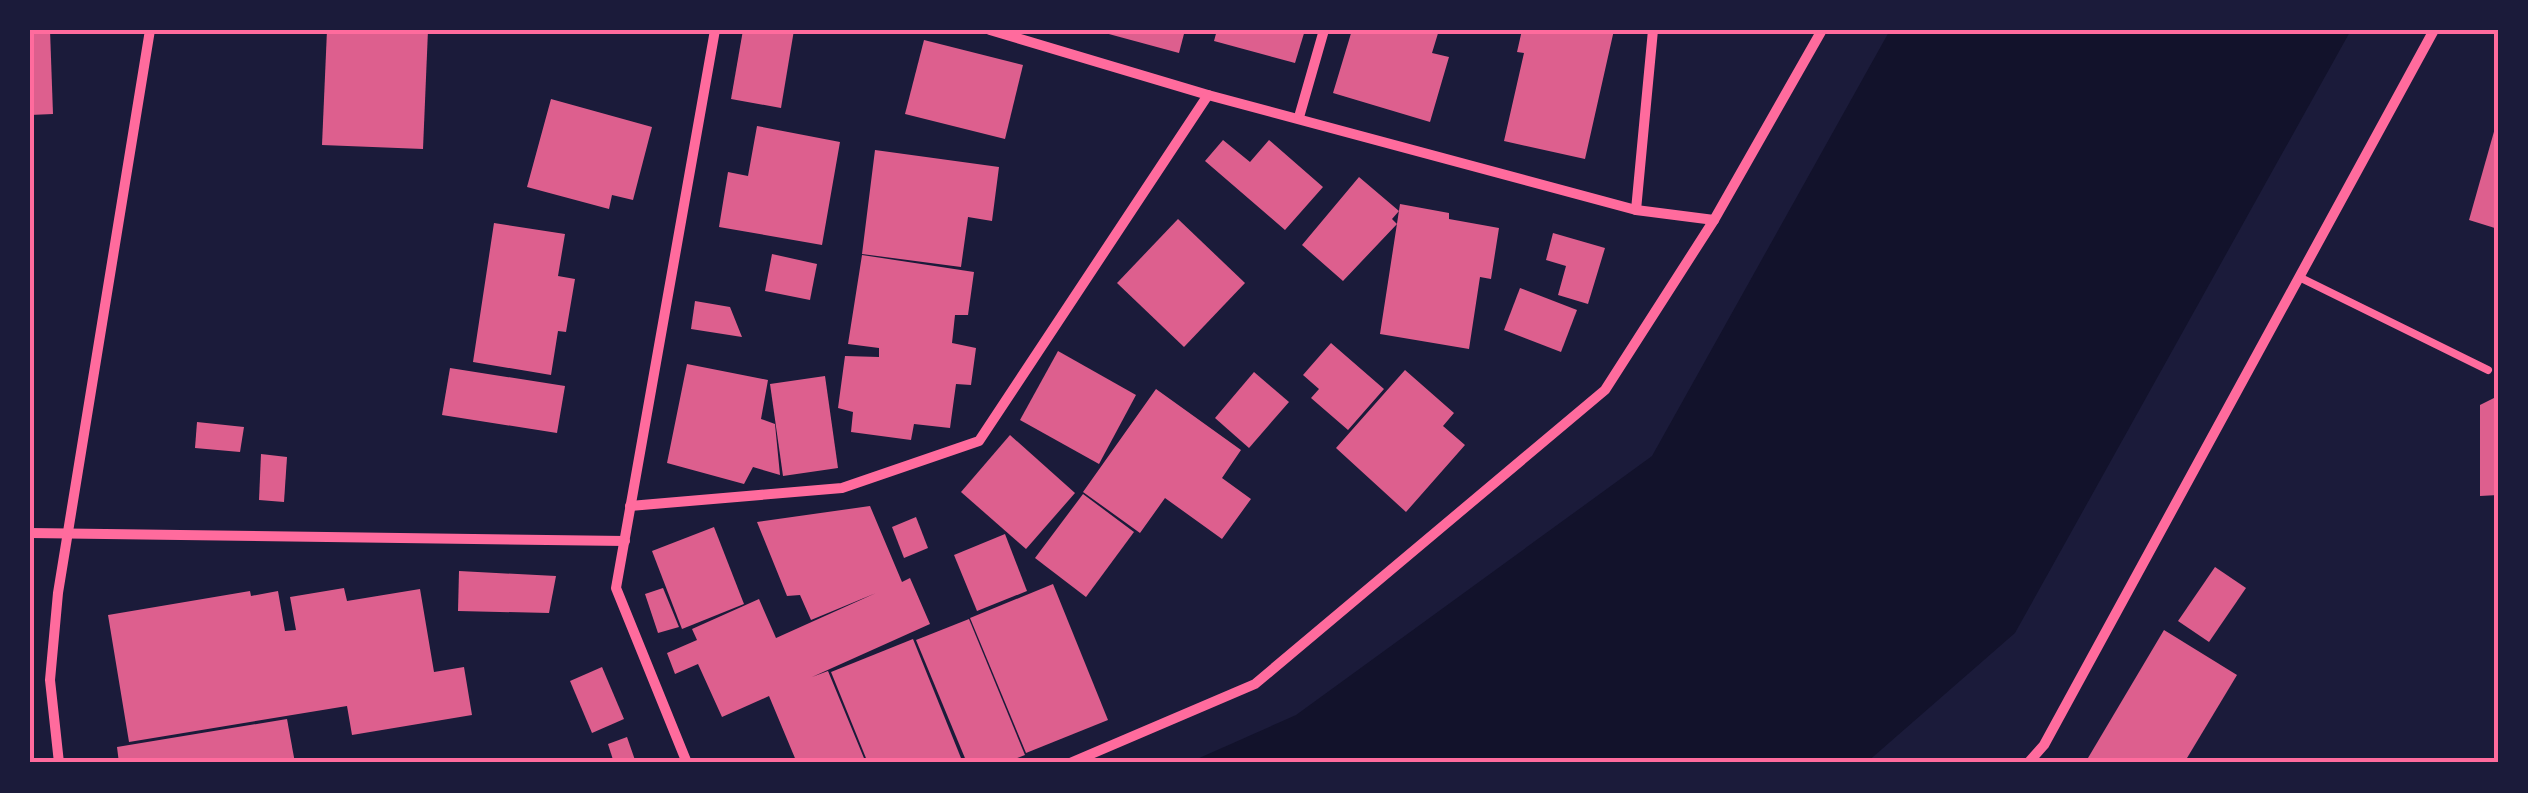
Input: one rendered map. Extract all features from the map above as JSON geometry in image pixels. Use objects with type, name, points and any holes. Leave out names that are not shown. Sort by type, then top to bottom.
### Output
[{"type":"street","points":[[59,763],[50,680],[68,534],[150,30]]},
{"type":"street","points":[[687,763],[616,588],[715,30]]},
{"type":"street","points":[[990,30],[1208,95],[1636,210],[1714,220]]},
{"type":"street","points":[[1300,118],[1324,30]]},
{"type":"street","points":[[1636,210],[1653,30]]},
{"type":"street","points":[[1070,763],[1254,684],[1604,390],[1714,220],[1822,30]]},
{"type":"street","points":[[2028,763],[2044,745],[2434,30]]},
{"type":"street","points":[[630,506],[842,488],[979,441],[1208,95]]},
{"type":"street","points":[[30,533],[624,540]]},
{"type":"lane","points":[[2299,277],[2488,370]]},
{"type":"shaded area","points":[[1890,30],[2351,30],[2015,633],[1866,763],[1188,763],[1296,715],[1652,456]]},
{"type":"building","points":[[30,30],[50,30],[53,114],[30,115]]},
{"type":"building","points":[[327,30],[428,30],[423,149],[322,145]]},
{"type":"building","points":[[743,30],[794,30],[781,108],[731,99]]},
{"type":"building","points":[[1094,30],[1185,30],[1179,53]]},
{"type":"building","points":[[1217,30],[1305,30],[1295,63],[1214,41]]},
{"type":"building","points":[[1352,30],[1439,30],[1432,53],[1449,57],[1430,122],[1333,93]]},
{"type":"building","points":[[1522,30],[1614,30],[1585,159],[1504,141],[1524,53],[1517,52]]},
{"type":"building","points":[[924,40],[1023,65],[1005,139],[905,114]]},
{"type":"building","points":[[551,99],[652,127],[633,200],[612,195],[609,209],[527,187]]},
{"type":"building","points":[[2498,121],[2498,229],[2469,220]]},
{"type":"building","points":[[757,126],[840,142],[822,245],[719,227],[728,172],[748,176]]},
{"type":"building","points":[[1223,140],[1250,162],[1269,140],[1323,187],[1285,230],[1205,161]]},
{"type":"building","points":[[875,150],[999,167],[992,221],[968,217],[961,267],[862,254]]},
{"type":"building","points":[[1359,177],[1399,211],[1392,219],[1397,224],[1343,281],[1302,245]]},
{"type":"building","points":[[1400,204],[1449,213],[1449,219],[1499,228],[1491,279],[1480,277],[1469,349],[1380,334]]},
{"type":"building","points":[[1178,219],[1245,283],[1184,347],[1117,283]]},
{"type":"building","points":[[494,223],[565,234],[558,276],[575,279],[566,332],[558,331],[551,375],[473,362]]},
{"type":"building","points":[[1553,233],[1605,248],[1588,304],[1558,295],[1566,266],[1546,260]]},
{"type":"building","points":[[772,254],[817,264],[810,300],[765,291]]},
{"type":"building","points":[[862,255],[974,272],[968,315],[955,315],[952,343],[976,348],[971,385],[956,384],[950,428],[914,424],[911,440],[851,432],[853,412],[838,408],[845,356],[879,357],[879,348],[848,344]]},
{"type":"building","points":[[1520,288],[1577,310],[1561,352],[1504,330]]},
{"type":"building","points":[[695,301],[730,307],[742,337],[691,329]]},
{"type":"building","points":[[1331,343],[1384,389],[1348,430],[1311,398],[1319,389],[1303,375]]},
{"type":"building","points":[[1058,351],[1136,395],[1099,464],[1020,420]]},
{"type":"building","points":[[687,364],[768,380],[761,419],[775,424],[780,475],[753,467],[744,484],[667,463]]},
{"type":"building","points":[[450,368],[565,386],[557,433],[442,415]]},
{"type":"building","points":[[1405,370],[1454,413],[1443,426],[1465,445],[1406,512],[1336,448]]},
{"type":"building","points":[[1254,372],[1289,402],[1249,448],[1215,418]]},
{"type":"building","points":[[825,376],[838,468],[783,476],[770,384]]},
{"type":"building","points":[[1156,389],[1241,450],[1222,478],[1251,499],[1222,539],[1165,498],[1140,533],[1083,492]]},
{"type":"building","points":[[2498,396],[2498,495],[2480,496],[2480,405]]},
{"type":"building","points":[[197,422],[244,427],[240,452],[195,448]]},
{"type":"building","points":[[1010,435],[1075,493],[1026,549],[961,492]]},
{"type":"building","points":[[261,454],[287,457],[284,502],[259,500]]},
{"type":"building","points":[[1083,494],[1134,532],[1086,597],[1035,558]]},
{"type":"building","points":[[870,506],[902,582],[910,578],[930,624],[812,677],[828,671],[866,763],[797,763],[769,696],[722,717],[698,664],[675,674],[667,653],[697,640],[692,629],[759,599],[776,638],[876,593],[811,620],[800,595],[787,596],[757,522]]},
{"type":"building","points":[[916,517],[928,548],[904,558],[892,527]]},
{"type":"building","points":[[714,527],[744,604],[682,629],[652,551]]},
{"type":"building","points":[[1005,534],[1027,591],[977,611],[954,555]]},
{"type":"building","points":[[2215,567],[2246,588],[2209,642],[2178,621]]},
{"type":"building","points":[[459,571],[556,576],[549,613],[458,611]]},
{"type":"building","points":[[1053,584],[1108,720],[1026,753],[970,618]]},
{"type":"building","points":[[344,588],[347,601],[420,589],[434,672],[464,667],[472,715],[352,735],[347,706],[129,742],[108,615],[250,591],[251,596],[278,591],[285,631],[296,630],[290,597]]},
{"type":"building","points":[[663,588],[679,627],[658,633],[645,594]]},
{"type":"building","points":[[969,619],[1025,755],[1005,763],[967,763],[916,640]]},
{"type":"building","points":[[2164,630],[2237,675],[2184,763],[2085,763]]},
{"type":"building","points":[[913,639],[963,763],[868,763],[831,672]]},
{"type":"building","points":[[602,667],[624,719],[592,733],[570,681]]},
{"type":"building","points":[[287,719],[295,763],[119,763],[117,747]]},
{"type":"building","points":[[627,737],[636,763],[614,763],[608,744]]}]
